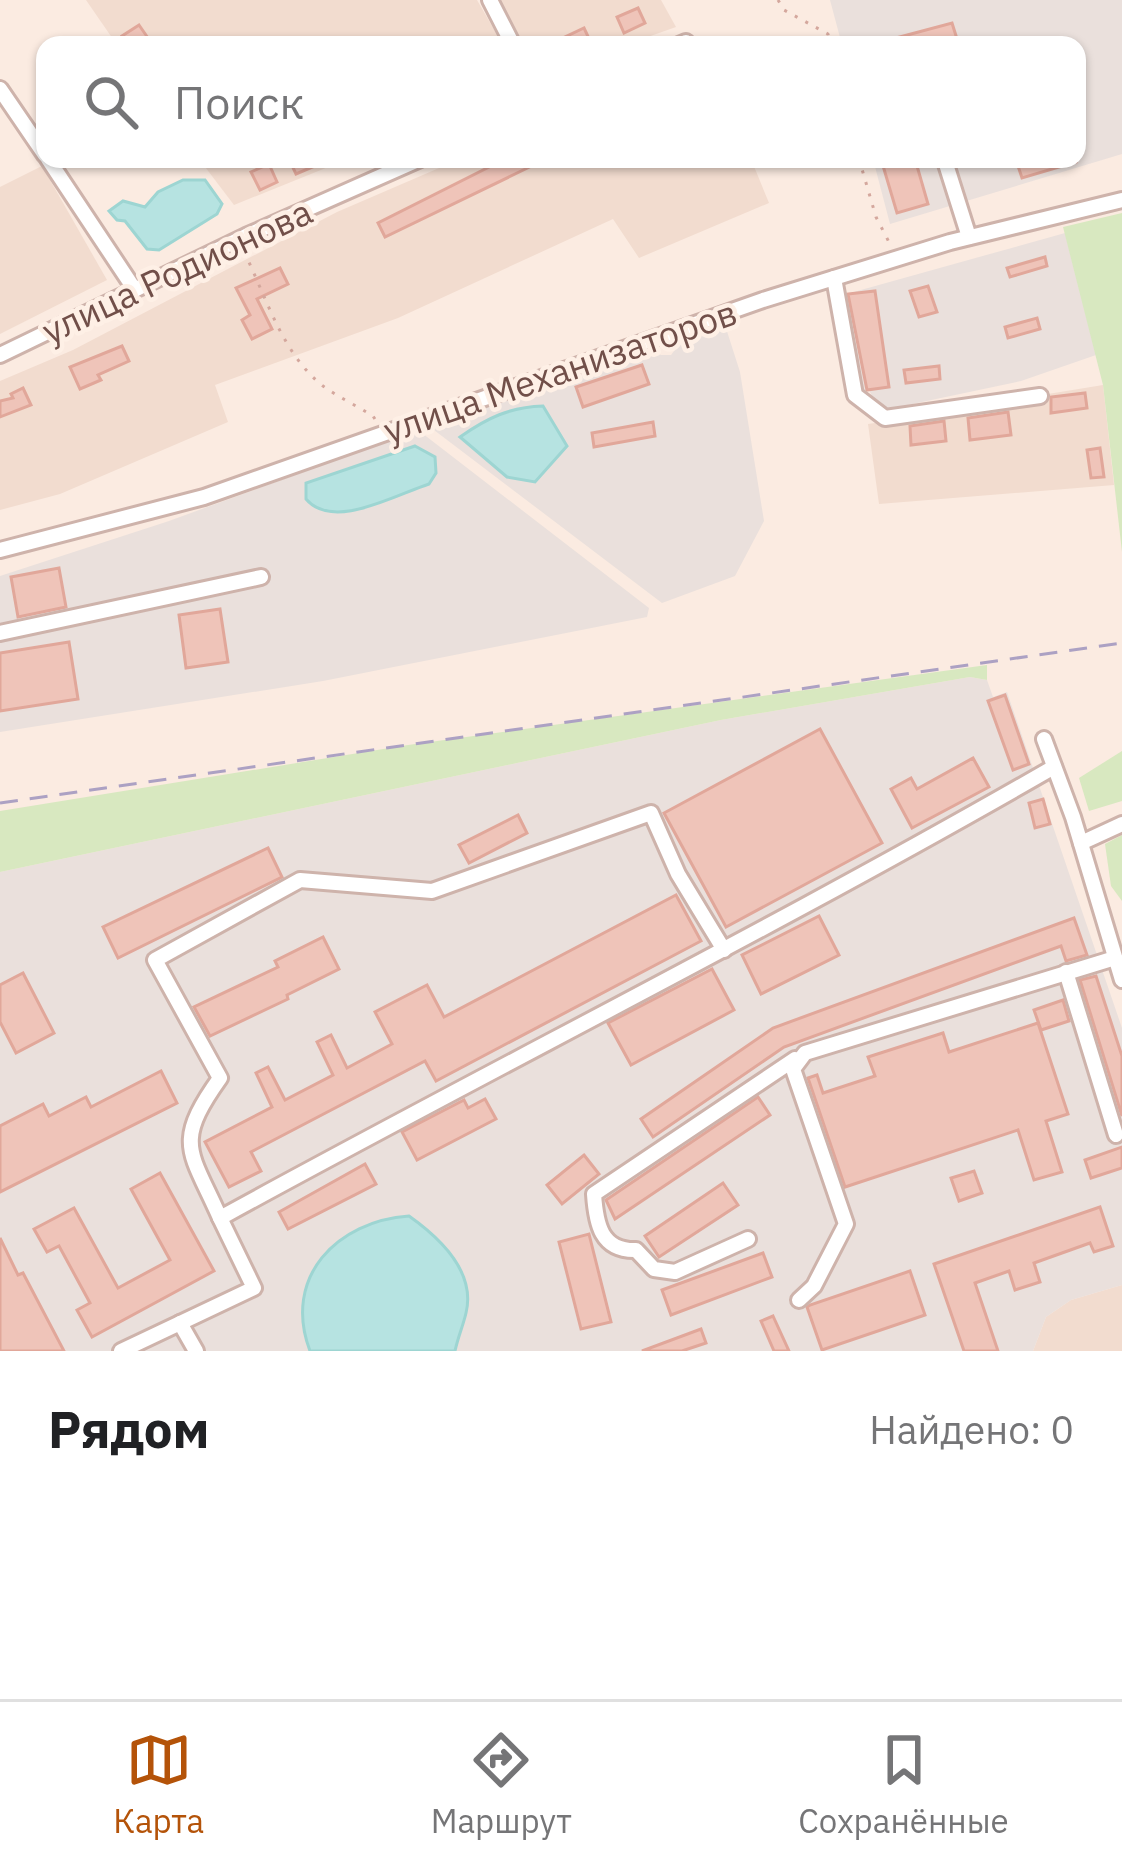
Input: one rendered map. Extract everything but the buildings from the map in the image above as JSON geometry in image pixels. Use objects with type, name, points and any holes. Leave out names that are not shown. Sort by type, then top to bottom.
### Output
[{"type":"street","points":[[490,0],[508,36]]},
{"type":"street","points":[[0,89],[36,142]]},
{"type":"street","points":[[53,168],[135,290]]},
{"type":"street","name":"улица Родионова","points":[[0,355],[237,240],[401,168]]},
{"type":"street","points":[[947,168],[969,237]]},
{"type":"street","name":"улица Механизаторов","points":[[0,550],[204,497],[897,258],[1122,200]]},
{"type":"street","points":[[834,278],[855,395],[885,418],[1040,396]]},
{"type":"street","points":[[0,633],[261,577]]},
{"type":"street","points":[[1043,740],[1081,843],[1122,980]]},
{"type":"street","points":[[220,1218],[446,1094],[850,884],[1054,767]]},
{"type":"street","points":[[121,1351],[254,1288],[187,1143],[195,1113],[220,1078],[155,960],[300,880],[432,891],[651,813],[678,874],[724,950]]},
{"type":"street","points":[[1081,843],[1122,824]]},
{"type":"street","points":[[748,1240],[675,1272],[655,1269],[636,1250],[622,1251],[605,1241],[596,1221],[594,1194],[805,1053],[1066,972],[1116,950]]},
{"type":"street","points":[[1066,972],[1116,1135]]},
{"type":"street","points":[[799,1300],[814,1286],[846,1224],[793,1070],[805,1053]]},
{"type":"street","points":[[180,1323],[196,1351]]},
{"type":"path","points":[[778,0],[784,10],[828,36]]},
{"type":"path","points":[[862,168],[876,218],[897,258]]},
{"type":"path","points":[[237,240],[296,356],[320,384],[373,416],[383,434]]},
{"type":"shaded area","points":[[86,0],[477,0],[498,36],[111,36]]},
{"type":"shaded area","points":[[498,0],[661,0],[676,27],[650,36],[517,36]]},
{"type":"shaded area","points":[[830,0],[1122,0],[1122,154],[1086,165],[1086,36],[840,36]]},
{"type":"shaded area","points":[[43,168],[107,280],[0,334],[0,187]]},
{"type":"shaded area","points":[[206,168],[326,168],[234,205]]},
{"type":"shaded area","points":[[439,168],[755,168],[769,203],[639,258],[613,219],[398,318],[215,385],[228,422],[60,494],[0,510],[0,381],[73,350],[337,212]]},
{"type":"shaded area","points":[[875,168],[1076,168],[890,224]]},
{"type":"shaded area","points":[[1065,233],[1096,355],[1021,381],[884,410],[869,390],[857,392],[843,295]]},
{"type":"shaded area","points":[[725,325],[740,372],[764,521],[735,576],[662,603],[430,427],[652,349],[671,355],[680,343]]},
{"type":"shaded area","points":[[1103,385],[1114,485],[879,504],[868,424],[1042,399]]},
{"type":"shaded area","points":[[418,430],[649,608],[647,617],[323,681],[0,732],[0,576],[169,521]]},
{"type":"shaded area","points":[[970,677],[987,680],[993,697],[1007,692],[1122,1028],[1122,1285],[1071,1300],[1046,1317],[1033,1351],[0,1351],[0,872],[721,720]]},
{"type":"shaded area","points":[[1122,1285],[1122,1351],[1033,1351],[1046,1317],[1071,1300]]},
{"type":"green space","points":[[1122,213],[1122,552],[1103,385],[1063,227]]},
{"type":"green space","points":[[987,665],[987,680],[970,677],[721,720],[0,872],[0,811],[408,745]]},
{"type":"green space","points":[[1122,751],[1122,801],[1089,811],[1079,778]]},
{"type":"green space","points":[[1122,835],[1122,901],[1111,886],[1105,844]]},
{"type":"water","points":[[183,180],[205,180],[222,204],[217,214],[159,250],[147,249],[125,221],[109,211],[123,201],[145,207],[158,192]]},
{"type":"water","points":[[543,406],[567,446],[535,482],[507,477],[460,437],[499,415]]},
{"type":"water","points":[[415,446],[435,457],[436,473],[429,484],[348,511],[318,508],[306,499],[306,483]]},
{"type":"water","points":[[409,1216],[453,1257],[466,1284],[466,1313],[455,1351],[310,1351],[303,1324],[304,1299],[322,1258],[359,1229]]},
{"type":"railway","points":[[0,803],[1122,643]]}]
